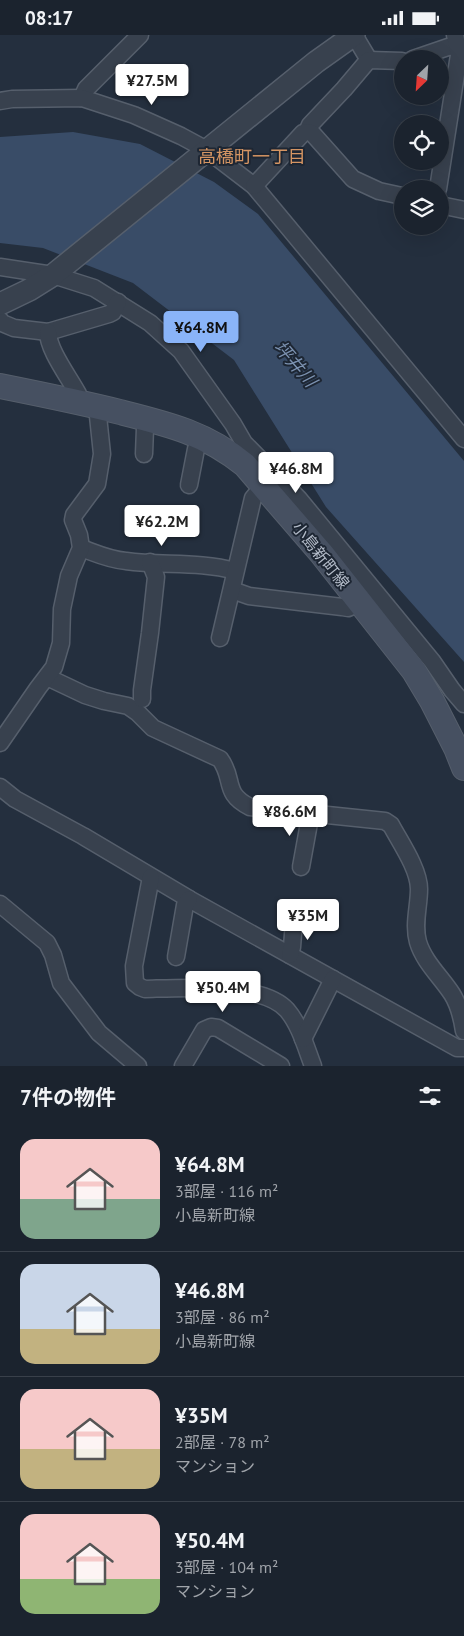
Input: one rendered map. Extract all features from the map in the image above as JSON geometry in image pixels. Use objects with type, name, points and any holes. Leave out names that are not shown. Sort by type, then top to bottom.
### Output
[{"type":"main road","name":"小島新町線","points":[[0,386],[171,424],[201,437],[238,449],[245,465],[321,553],[414,671],[458,739],[464,768]]},
{"type":"street","points":[[82,98],[86,89],[140,35]]},
{"type":"street","points":[[0,304],[29,290],[59,271],[316,62],[354,35],[369,60]]},
{"type":"street","points":[[439,50],[448,47],[456,40],[459,55],[439,180]]},
{"type":"street","points":[[307,132],[310,125],[369,60],[394,61]]},
{"type":"street","points":[[0,101],[12,99],[82,98],[134,115],[181,136],[200,156],[254,186],[464,439]]},
{"type":"street","points":[[254,186],[302,133],[307,132],[312,133],[353,179],[379,191],[394,194]]},
{"type":"street","points":[[449,207],[464,210]]},
{"type":"street","points":[[0,267],[59,271],[118,302],[150,323],[181,351],[233,424],[238,449],[299,499],[432,661],[464,704]]},
{"type":"street","points":[[0,320],[2,323],[14,328],[48,332],[109,314],[113,312],[118,302]]},
{"type":"street","points":[[48,332],[52,349],[78,394],[77,402]]},
{"type":"street","points":[[0,743],[54,667],[61,643],[62,609],[69,576],[81,548],[79,535],[73,520],[74,515],[97,484],[102,454],[98,416],[101,407]]},
{"type":"street","points":[[144,454],[147,419]]},
{"type":"street","points":[[189,485],[196,449],[201,437]]},
{"type":"street","points":[[220,638],[253,498],[263,486]]},
{"type":"street","points":[[81,548],[117,560],[183,564],[235,571]]},
{"type":"street","points":[[142,699],[156,577],[150,562]]},
{"type":"street","points":[[232,590],[249,596],[348,608],[359,603]]},
{"type":"street","points":[[47,677],[85,695],[128,706],[153,728],[220,759],[224,765],[231,792],[239,801],[250,807],[385,821],[391,825],[415,871],[419,887],[415,927],[418,942],[424,955],[453,996],[462,1015],[464,1031]]},
{"type":"street","points":[[0,787],[15,799],[83,836],[189,899],[457,1047],[464,1048]]},
{"type":"street","points":[[301,867],[311,812]]},
{"type":"street","points":[[151,877],[134,965],[135,983],[145,989],[196,987],[244,991],[277,1001],[287,1011],[303,1039],[313,1066]]},
{"type":"street","points":[[176,957],[185,905],[189,899]]},
{"type":"street","points":[[0,903],[47,943],[53,955],[61,983],[99,1033],[138,1066]]},
{"type":"street","points":[[290,955],[294,921]]},
{"type":"street","points":[[303,1039],[333,979]]},
{"type":"street","points":[[183,1066],[204,1030],[211,1027],[218,1028],[281,1066]]},
{"type":"water","name":"坪井川","points":[[73,132],[140,144],[214,182],[258,214],[464,461],[464,662],[326,507],[234,360],[133,283],[43,248],[0,243],[0,137]]},
{"type":"district","name":"高橋町一丁目","points":[[252,157]]}]
